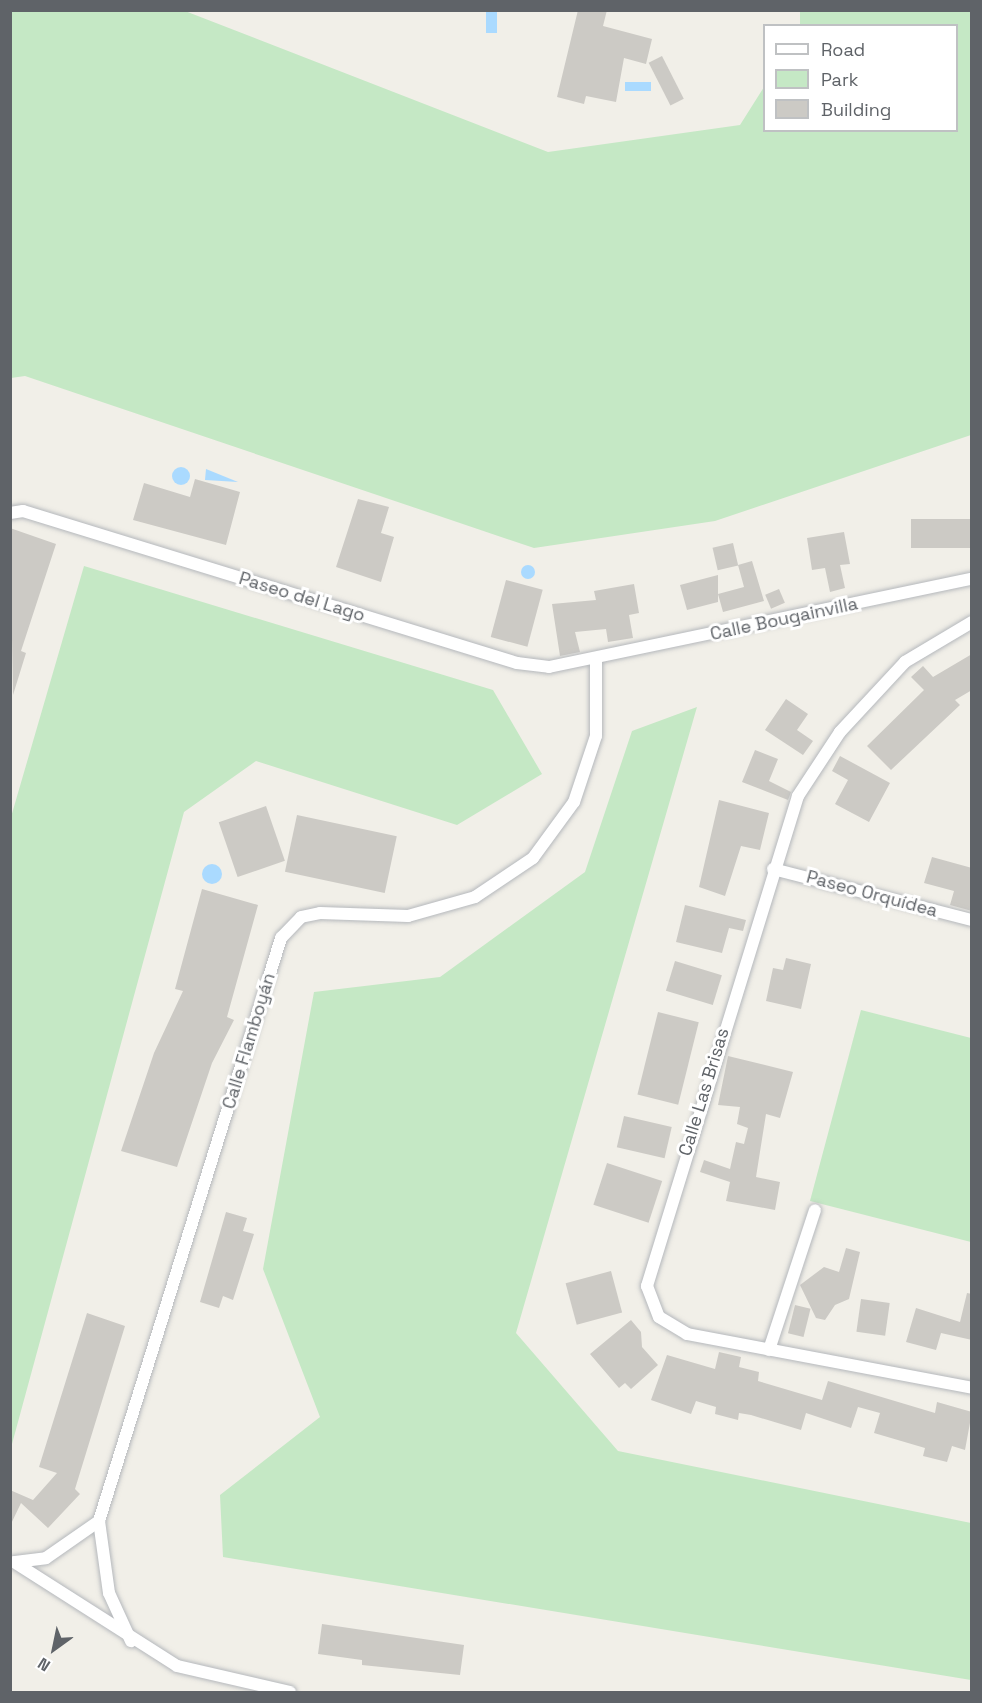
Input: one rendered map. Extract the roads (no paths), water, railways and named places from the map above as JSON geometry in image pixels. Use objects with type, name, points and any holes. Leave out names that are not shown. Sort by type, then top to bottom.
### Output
[{"type":"street","name":"Paseo del Lago","points":[[10,513],[33,514],[517,663],[549,667],[596,659]]},
{"type":"street","name":"Calle Bougainvilla","points":[[596,659],[972,579]]},
{"type":"street","name":"Calle Las Brisas","points":[[972,622],[905,662],[840,732],[798,796],[773,869],[647,1286],[654,1310],[672,1328],[769,1350],[972,1388]]},
{"type":"street","name":"Calle Flamboyán","points":[[99,1521],[281,938],[301,917],[320,913],[408,916],[475,897],[532,858],[574,802],[596,736],[596,659]]},
{"type":"street","name":"Paseo Orquídea","points":[[773,869],[972,920]]},
{"type":"street","points":[[769,1350],[815,1210]]},
{"type":"street","points":[[13,1561],[46,1558],[99,1521],[109,1593],[130,1641]]},
{"type":"street","points":[[13,1561],[130,1641],[177,1666],[290,1692]]},
{"type":"water","points":[[486,11],[497,11],[497,33],[486,33]]},
{"type":"water","points":[[625,82],[651,82],[651,91],[625,91]]},
{"type":"water","points":[[181,467],[187,470],[190,476],[187,482],[181,485],[175,482],[172,476],[175,470]]},
{"type":"water","points":[[206,469],[238,482],[205,480]]},
{"type":"water","points":[[525,565],[531,565],[535,572],[531,579],[525,579],[521,575],[521,569]]},
{"type":"water","points":[[208,864],[216,864],[222,870],[222,878],[216,884],[208,884],[202,878],[202,870]]}]
